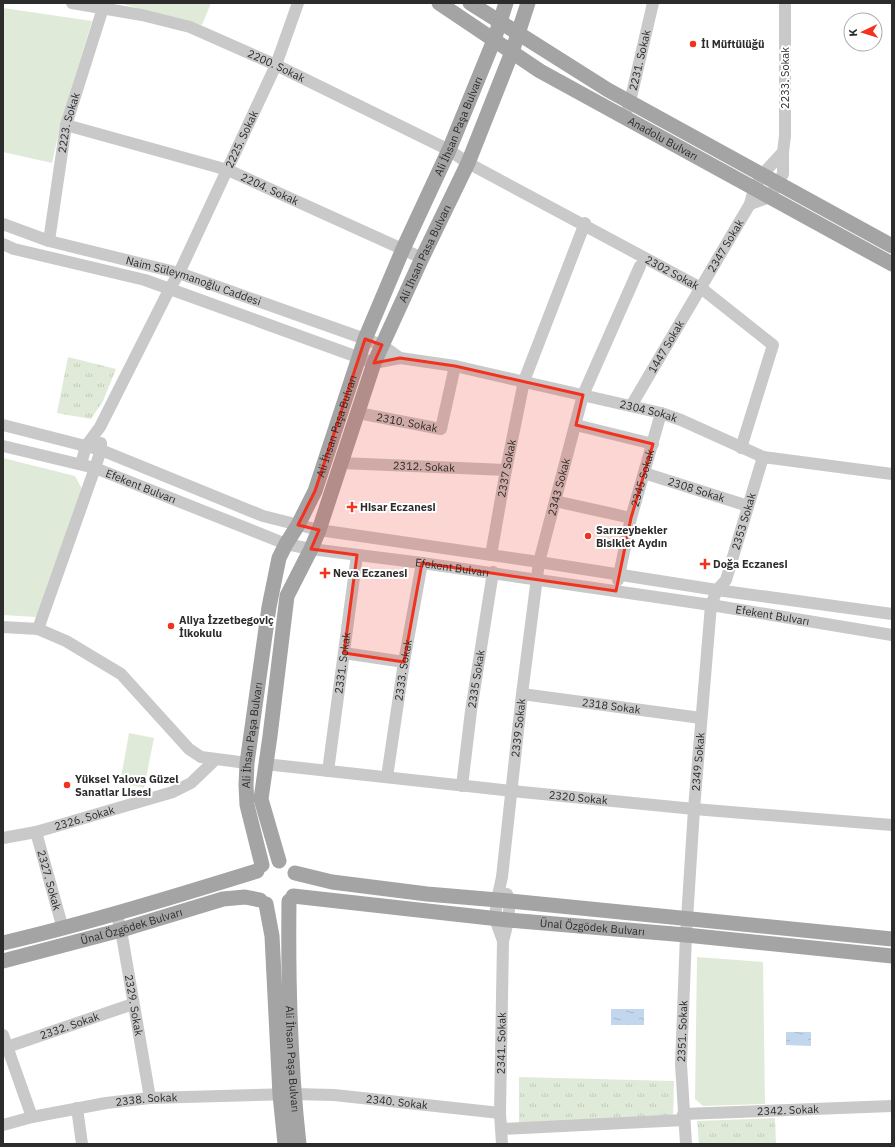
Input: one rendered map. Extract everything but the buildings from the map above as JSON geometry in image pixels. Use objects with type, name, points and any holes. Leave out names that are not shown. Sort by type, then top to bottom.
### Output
[{"type":"main road","name":"Anadolu Bulvarı","points":[[439,3],[540,72],[892,264]]},
{"type":"main road","name":"Anadolu Bulvarı","points":[[470,3],[608,90],[892,246]]},
{"type":"main road","name":"Ali İhsan Paşa Bulvarı","points":[[259,868],[248,805],[246,785],[247,763],[269,607],[279,558],[315,491],[365,339],[402,249],[450,150],[494,40],[506,3]]},
{"type":"main road","name":"Ali İhsan Paşa Bulvarı","points":[[468,163],[512,52],[528,3]]},
{"type":"main road","name":"Ali Ihsan Pasa Bulvarı","points":[[382,345],[468,163]]},
{"type":"main road","points":[[871,235],[888,233],[892,231]]},
{"type":"main road","name":"Ali İhsan Paşa Bulvarı","points":[[279,861],[261,799],[287,596],[319,530],[374,363],[382,345]]},
{"type":"main road","points":[[279,861],[288,865],[295,873],[298,883],[297,890],[291,899],[282,905],[274,906],[263,902],[255,893],[253,886],[254,878],[259,868],[268,862],[279,861]]},
{"type":"main road","name":"Ünal Özgödek Bulvarı","points":[[3,943],[63,929],[201,889],[259,868]]},
{"type":"main road","name":"Ünal Özgödek Bulvarı","points":[[295,873],[332,882],[427,894],[892,939]]},
{"type":"main road","name":"Ünal Özgödek Bulvarı","points":[[3,961],[120,930],[223,899],[245,897],[263,902]]},
{"type":"main road","name":"Ali İhsan Paşa Bulvarı","points":[[285,1144],[287,1094],[288,939],[291,899]]},
{"type":"main road","name":"Ünal Özgödek Bulvarı","points":[[291,899],[502,920],[686,935],[892,956]]},
{"type":"main road","name":"Ali İhsan Paşa Bulvarı","points":[[263,902],[272,936],[287,1094],[299,1144]]},
{"type":"street","name":"2200. Sokak","points":[[72,3],[142,15],[190,27],[276,65],[450,150],[468,163]]},
{"type":"street","name":"2225. Sokak","points":[[86,446],[100,428],[179,273],[276,65],[298,3]]},
{"type":"street","name":"2231. Sokak","points":[[624,118],[630,102],[653,3]]},
{"type":"street","name":"2233. Sokak","points":[[770,197],[783,174],[785,136],[785,3]]},
{"type":"street","name":"2223. Sokak","points":[[49,241],[66,125],[103,8]]},
{"type":"street","name":"2204. Sokak","points":[[66,125],[228,170],[422,258]]},
{"type":"street","points":[[754,188],[762,175],[783,152]]},
{"type":"street","name":"2302 Sokak","points":[[468,163],[585,224],[701,288],[773,345],[741,448]]},
{"type":"street","name":"2347 Sokak","points":[[701,288],[750,204],[754,188]]},
{"type":"street","points":[[750,204],[770,197]]},
{"type":"street","name":"Naim Süleymanoğlu Caddesi","points":[[3,224],[49,241],[179,273],[382,345],[400,358]]},
{"type":"street","name":"2337 Sokak","points":[[491,555],[524,381],[585,224]]},
{"type":"street","name":"Naim Süleymanoğlu Caddesi","points":[[3,244],[14,249],[145,280],[169,290],[374,363]]},
{"type":"street","name":"2343 Sokak","points":[[537,579],[539,562],[584,395],[640,266]]},
{"type":"street","name":"1447 Sokak","points":[[631,406],[701,288]]},
{"type":"street","points":[[374,363],[400,358]]},
{"type":"street","name":"2304 Sokak","points":[[400,358],[455,366],[661,413],[681,420],[763,457],[892,474]]},
{"type":"street","name":"2310. Sokak","points":[[358,413],[441,429],[455,366]]},
{"type":"street","name":"2345 Sokak","points":[[616,591],[630,518],[661,413]]},
{"type":"street","name":"Efekent Bulvarı","points":[[3,425],[101,450],[263,516],[319,530],[619,574],[717,590],[892,614]]},
{"type":"street","points":[[576,425],[653,444]]},
{"type":"street","points":[[38,629],[96,468],[101,450],[100,428]]},
{"type":"street","name":"Efekent Bulvarı","points":[[3,446],[96,468],[286,544],[311,549],[493,572],[892,634]]},
{"type":"street","points":[[81,464],[86,446]]},
{"type":"street","name":"2353 Sokak","points":[[711,605],[717,590],[726,580],[763,457]]},
{"type":"street","name":"2312. Sokak","points":[[341,463],[506,470]]},
{"type":"street","name":"2308 Sokak","points":[[644,474],[748,506]]},
{"type":"street","points":[[555,501],[630,518]]},
{"type":"street","name":"2331. Sokak","points":[[328,771],[357,555]]},
{"type":"street","name":"2333. Sokak","points":[[387,777],[404,662],[422,563]]},
{"type":"street","name":"2335 Sokak","points":[[462,786],[471,711],[493,572]]},
{"type":"street","name":"2339 Sokak","points":[[503,901],[502,877],[522,694],[537,579]]},
{"type":"street","name":"2349 Sokak","points":[[687,919],[694,809],[711,605]]},
{"type":"street","points":[[3,627],[38,629],[83,651],[121,674],[189,749],[200,757],[247,763]]},
{"type":"street","points":[[344,653],[404,662]]},
{"type":"street","name":"2318 Sokak","points":[[522,694],[701,718]]},
{"type":"street","name":"2326. Sokak","points":[[3,838],[36,832],[173,792],[191,783],[215,760]]},
{"type":"street","name":"2320 Sokak","points":[[265,764],[462,786],[694,809],[892,825]]},
{"type":"street","name":"2327. Sokak","points":[[36,832],[63,929]]},
{"type":"street","points":[[502,920],[503,901]]},
{"type":"street","name":"2329. Sokak","points":[[116,913],[150,1098]]},
{"type":"street","name":"2351. Sokak","points":[[686,1144],[682,1064],[687,919]]},
{"type":"street","name":"2341. Sokak","points":[[502,920],[503,941],[500,1114],[502,1144]]},
{"type":"street","name":"2332. Sokak","points":[[7,1047],[133,1004]]},
{"type":"street","points":[[3,1035],[32,1117]]},
{"type":"street","name":"2338. Sokak","points":[[3,1125],[32,1117],[106,1102],[150,1098],[287,1094]]},
{"type":"street","name":"2340. Sokak","points":[[287,1094],[334,1094],[500,1114]]},
{"type":"street","name":"2342. Sokak","points":[[684,1117],[892,1106]]},
{"type":"street","points":[[77,1108],[82,1144]]},
{"type":"street","points":[[501,1129],[684,1117]]},
{"type":"highlighted area","points":[[365,339],[382,345],[374,363],[400,358],[455,366],[583,395],[576,425],[653,444],[631,518],[616,591],[422,563],[404,662],[344,653],[357,555],[311,549],[319,530],[298,525],[315,491]]},
{"type":"green space","points":[[119,3],[211,3],[202,25]]},
{"type":"green space","points":[[3,8],[92,21],[61,123],[52,163],[3,152]]},
{"type":"green space","points":[[68,357],[116,369],[103,401],[91,419],[57,413]]},
{"type":"green space","points":[[3,458],[75,476],[82,489],[36,617],[3,615]]},
{"type":"green space","points":[[129,733],[154,738],[144,788],[120,783]]},
{"type":"green space","points":[[697,957],[763,962],[765,1104],[703,1106],[695,1099]]},
{"type":"green space","points":[[519,1077],[674,1081],[673,1118],[519,1124]]},
{"type":"green space","points":[[775,1118],[776,1144],[699,1144],[697,1121]]},
{"type":"water","points":[[611,1009],[644,1009],[644,1025],[611,1025]]},
{"type":"water","points":[[786,1032],[811,1032],[811,1046],[786,1045]]},
{"type":"place","name":"İl Müftülüğü","points":[[693,44]]},
{"type":"place","name":"Hisar Eczanesi","points":[[352,507]]},
{"type":"place","name":"Sarızeybekler Bisiklet Aydın","points":[[588,536]]},
{"type":"place","name":"Doğa Eczanesi","points":[[705,564]]},
{"type":"place","name":"Neva Eczanesi","points":[[325,573]]},
{"type":"place","name":"Aliya İzzetbegoviç İlkokulu","points":[[171,626]]},
{"type":"place","name":"Yüksel Yalova Güzel Sanatlar Lisesi","points":[[67,785]]}]
